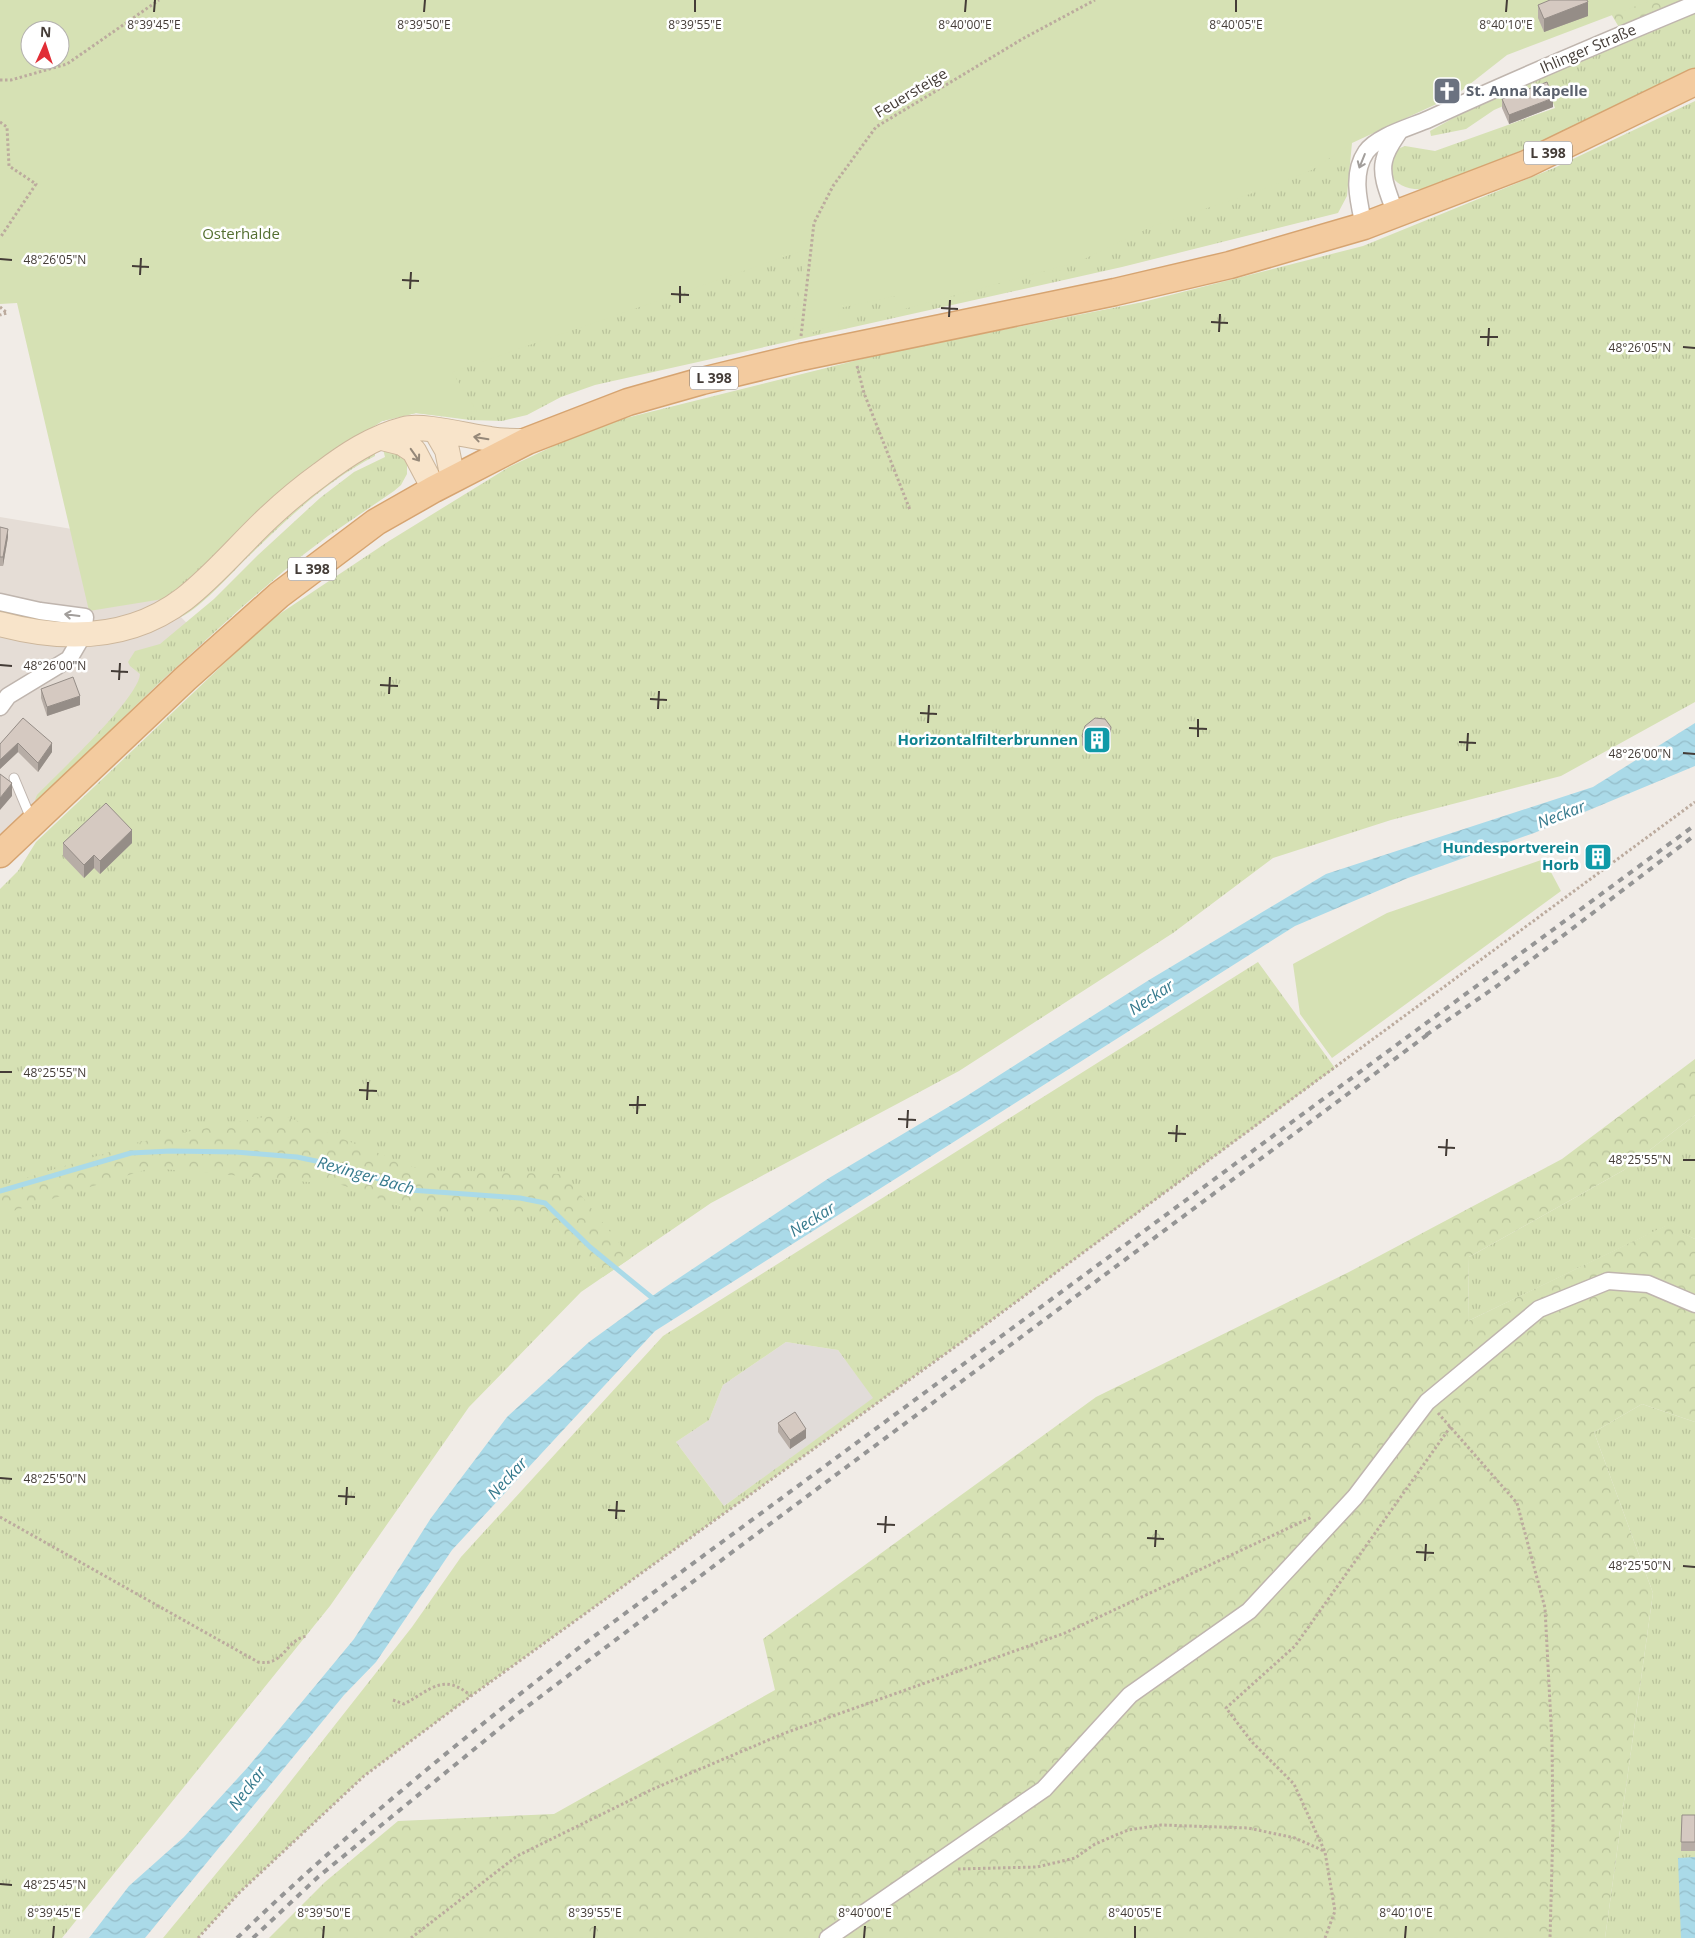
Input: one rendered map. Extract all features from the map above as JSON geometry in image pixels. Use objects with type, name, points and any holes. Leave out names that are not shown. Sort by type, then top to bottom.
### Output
[{"type":"main road","name":"L 398","points":[[0,854],[186,679],[279,595],[376,522],[443,484],[527,441],[628,402],[702,381],[801,357],[1105,294],[1220,268],[1364,226],[1526,164],[1695,82]]},
{"type":"street","name":"Ihlinger Straße","points":[[1364,226],[1356,191],[1359,170],[1366,152],[1382,139],[1520,77],[1695,4]]},
{"type":"street","points":[[1396,215],[1383,172],[1384,160],[1399,132]]},
{"type":"street","points":[[0,624],[53,634],[83,635],[122,630],[153,617],[183,600],[212,575],[268,518],[301,489],[360,446],[404,428],[420,427],[492,440],[527,441]]},
{"type":"street","points":[[436,430],[447,450],[443,484]]},
{"type":"street","points":[[382,438],[402,443],[414,451],[443,484]]},
{"type":"street","points":[[0,602],[40,611],[85,617],[83,635],[68,659],[8,696],[0,707]]},
{"type":"street","points":[[828,1938],[1044,1789],[1130,1695],[1249,1611],[1355,1497],[1427,1402],[1539,1309],[1608,1281],[1648,1284],[1695,1304]]},
{"type":"lane","points":[[14,778],[33,823]]},
{"type":"path","points":[[0,80],[11,80],[67,64],[159,0]]},
{"type":"path","name":"Feuersteige","points":[[801,357],[801,327],[814,223],[832,186],[876,127],[1024,38],[1095,0]]},
{"type":"path","points":[[0,122],[8,127],[9,166],[36,184],[0,238]]},
{"type":"path","points":[[0,307],[7,313],[0,315]]},
{"type":"path","points":[[851,347],[864,393],[910,510]]},
{"type":"path","points":[[198,1938],[240,1892],[364,1776],[471,1696],[975,1332],[1695,802]]},
{"type":"path","points":[[1427,1402],[1451,1426],[1518,1503],[1545,1608],[1552,1761],[1553,1828],[1550,1938]]},
{"type":"path","points":[[1326,1938],[1336,1911],[1325,1852],[1294,1784],[1252,1742],[1226,1708],[1295,1646],[1451,1426]]},
{"type":"path","points":[[411,1938],[517,1856],[653,1789],[784,1733],[1065,1633],[1320,1514]]},
{"type":"path","points":[[0,1517],[258,1662],[266,1664],[278,1660],[297,1640],[308,1636]]},
{"type":"path","points":[[393,1700],[404,1704],[440,1683],[461,1687],[471,1696]]},
{"type":"path","points":[[927,1870],[1037,1867],[1075,1858],[1095,1844],[1128,1830],[1161,1825],[1248,1828],[1295,1838],[1325,1852]]},
{"type":"shaded area","points":[[0,517],[96,533],[206,642],[0,839]]},
{"type":"shaded area","points":[[786,1342],[838,1350],[874,1398],[724,1506],[676,1442],[709,1420],[723,1385]]},
{"type":"green space","name":"Osterhalde","points":[[0,0],[1652,0],[1507,55],[1456,95],[1352,143],[1312,170],[1250,194],[1153,226],[1078,262],[897,311],[895,296],[840,308],[837,324],[791,340],[807,249],[452,372],[477,411],[443,416],[416,413],[382,421],[305,470],[267,507],[163,599],[89,611],[17,303],[0,304]]},
{"type":"green space","points":[[1603,0],[1685,0],[1620,29]]},
{"type":"green space","points":[[1695,8],[1695,69],[1580,126],[1432,188],[1412,189],[1401,185],[1396,182],[1388,171],[1395,150],[1405,146],[1435,151],[1555,108],[1548,89],[1545,88],[1494,110],[1466,129],[1431,136],[1430,131],[1466,111]]},
{"type":"green space","points":[[1695,101],[1695,702],[1561,776],[1391,820],[1273,858],[1173,933],[959,1071],[711,1203],[581,1292],[469,1407],[330,1606],[62,1938],[0,1938],[0,889],[18,871],[36,842],[269,621],[389,541],[509,467],[598,425],[886,353],[1143,302],[1363,246],[1554,168]]},
{"type":"green space","points":[[1352,143],[1347,196],[1338,213],[1122,267],[595,385],[561,397],[527,415],[502,421],[470,420],[416,413],[382,421],[305,470],[203,570],[163,599],[116,464],[805,184]]},
{"type":"green space","points":[[383,449],[399,452],[407,461],[407,474],[401,485],[299,558],[161,681],[37,801],[35,800],[37,795],[96,736],[126,700],[136,685],[140,674],[128,662],[135,651],[160,644],[214,599],[258,555],[320,498],[354,472],[385,457]]},
{"type":"green space","points":[[375,451],[375,456],[341,476],[309,501],[264,541],[194,609],[176,619],[184,609],[298,501]]},
{"type":"green space","points":[[1544,859],[1561,891],[1332,1058],[1300,1014],[1293,964],[1387,913]]},
{"type":"green space","points":[[1258,962],[1335,1068],[959,1344],[471,1696],[364,1776],[240,1892],[198,1938],[163,1938],[257,1824],[412,1627],[461,1557],[663,1336]],"holes":[[[786,1342],[838,1350],[873,1398],[724,1506],[676,1442],[709,1420],[723,1385]]]},
{"type":"green space","points":[[1695,1059],[1695,1115],[1624,1170],[1469,1257],[1468,1321],[1667,1225],[1695,1239],[1695,1422],[1642,1404],[1594,1432],[1653,1593],[1605,1938],[269,1938],[325,1882],[398,1821],[554,1814],[775,1690],[763,1639],[1096,1397],[1349,1272],[1562,1159]]},
{"type":"green space","points":[[280,1114],[421,1170],[564,1174],[631,1258],[603,1277],[544,1216],[420,1214],[342,1185],[151,1168],[0,1215],[0,1186],[155,1138]]},
{"type":"green space","points":[[1695,1115],[1695,1239],[1666,1226],[1468,1321],[1469,1257],[1624,1170]]},
{"type":"green space","points":[[1642,1404],[1695,1422],[1695,1938],[1605,1938],[1653,1593],[1594,1432]]},
{"type":"water","name":"Neckar","points":[[1695,723],[1695,766],[1534,833],[1408,878],[1295,926],[655,1331],[452,1550],[376,1662],[344,1695],[145,1938],[89,1938],[129,1886],[184,1837],[248,1767],[354,1639],[431,1518],[507,1417],[589,1342],[658,1292],[829,1178],[965,1097],[1149,980],[1326,874],[1593,787]]},
{"type":"water","points":[[1695,1857],[1695,1938],[1681,1938],[1678,1858]]},
{"type":"building","points":[[1550,0],[1587,0],[1588,2],[1544,19],[1538,5]]},
{"type":"building","points":[[1547,82],[1553,98],[1509,115],[1502,99]]},
{"type":"building","points":[[0,527],[8,529],[3,557],[0,557]]},
{"type":"building","points":[[73,677],[80,696],[47,707],[41,689]]},
{"type":"building","points":[[23,718],[52,743],[38,763],[18,743],[0,760],[0,744]]},
{"type":"building","points":[[1095,718],[1105,719],[1111,727],[1110,736],[1099,745],[1088,744],[1082,736],[1085,726]]},
{"type":"building","points":[[0,774],[12,783],[0,798]]},
{"type":"building","points":[[106,803],[132,830],[100,861],[94,855],[84,865],[63,843]]},
{"type":"building","points":[[795,1412],[806,1429],[790,1440],[778,1423]]},
{"type":"building","points":[[1682,1815],[1695,1815],[1695,1842],[1681,1842]]},
{"type":"waterway","name":"Rexinger Bach","points":[[0,1191],[131,1153],[171,1151],[236,1152],[297,1157],[344,1167],[410,1190],[520,1198],[545,1203],[590,1247],[656,1301]]},
{"type":"railway","points":[[237,1938],[365,1821],[589,1640],[1695,825]]},
{"type":"railway","points":[[1426,1035],[1497,986],[1695,835]]},
{"type":"railway","points":[[253,1938],[318,1877],[516,1715],[1431,1032]]},
{"type":"place","name":"St. Anna Kapelle","points":[[1447,91]]},
{"type":"place","name":"Horizontalfilterbrunnen","points":[[1097,740]]},
{"type":"place","name":"Hundesportverein Horb","points":[[1598,857]]}]
